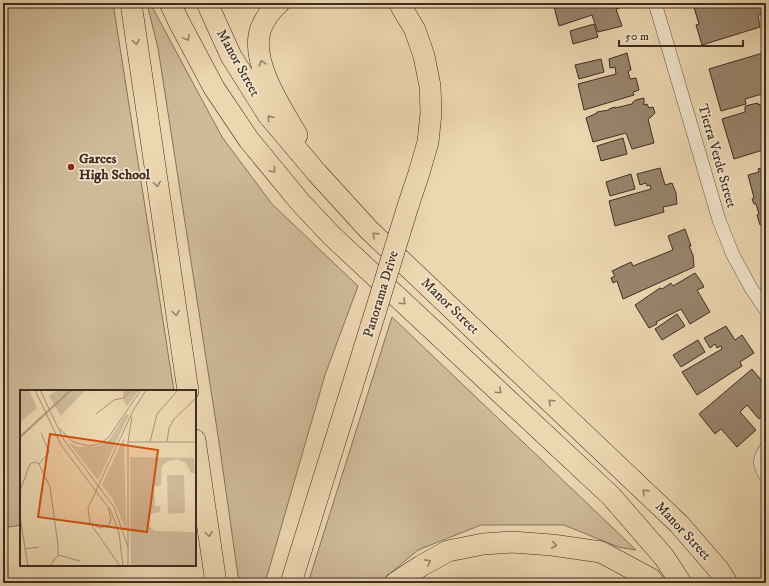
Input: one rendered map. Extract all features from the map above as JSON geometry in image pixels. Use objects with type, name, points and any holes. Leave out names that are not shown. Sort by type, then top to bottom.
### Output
[{"type":"main road","points":[[131,3],[188,390]]},
{"type":"main road","name":"Manor Street","points":[[170,3],[214,88],[249,140],[300,202],[332,236],[611,496],[664,557],[681,583]]},
{"type":"main road","name":"Manor Street","points":[[207,3],[231,56],[268,115],[317,173],[370,230],[679,524],[718,569],[727,583]]},
{"type":"main road","points":[[279,3],[271,10],[261,28],[259,55],[266,77],[317,173]]},
{"type":"main road","name":"Panorama Drive","points":[[291,583],[428,142],[431,113],[430,86],[424,56],[415,30],[398,4]]},
{"type":"main road","points":[[196,447],[216,583]]},
{"type":"main road","points":[[395,583],[448,551],[483,544],[512,542],[552,545],[601,552],[651,579],[654,583]]},
{"type":"street","name":"Tierra Verde Street","points":[[655,3],[719,220],[733,255],[751,288],[766,310]]},
{"type":"lane","points":[[766,443],[757,462],[766,482]]},
{"type":"shaded area","name":"Garces High School","points":[[3,3],[113,3],[174,390],[20,390],[20,525],[3,528]]},
{"type":"shaded area","points":[[150,3],[222,137],[272,204],[358,286],[325,375],[265,583],[239,583],[219,442],[158,48],[147,4]]},
{"type":"shaded area","points":[[392,317],[636,550],[618,547],[564,525],[481,525],[418,550],[379,583],[308,583]]},
{"type":"building","points":[[553,3],[622,3],[623,7],[616,9],[622,26],[598,32],[592,15],[559,26]]},
{"type":"building","points":[[766,3],[766,13],[758,15],[760,27],[702,45],[696,25],[699,24],[693,4]]},
{"type":"building","points":[[594,24],[598,37],[573,44],[570,31]]},
{"type":"building","points":[[766,52],[766,98],[764,99],[762,94],[745,99],[746,104],[721,111],[709,69]]},
{"type":"building","points":[[627,53],[631,70],[628,71],[630,79],[636,78],[639,90],[633,92],[634,95],[584,110],[578,84],[616,74],[615,67],[610,68],[609,59]]},
{"type":"building","points":[[601,59],[604,72],[579,79],[575,65]]},
{"type":"building","points":[[644,98],[644,105],[647,104],[649,108],[653,107],[655,113],[648,119],[654,143],[632,149],[626,133],[593,142],[586,118],[597,112],[632,104],[636,100]]},
{"type":"building","points":[[766,102],[766,136],[762,137],[766,149],[734,159],[722,119],[745,112],[745,106],[758,103],[758,105]]},
{"type":"building","points":[[623,138],[627,154],[601,161],[597,146]]},
{"type":"building","points":[[765,167],[766,235],[763,224],[760,225],[756,204],[754,204],[752,199],[754,198],[748,175],[759,172],[758,169]]},
{"type":"building","points":[[660,168],[665,185],[672,183],[676,193],[677,204],[663,207],[664,212],[615,226],[609,201],[651,189],[650,185],[647,186],[646,183],[640,185],[637,174]]},
{"type":"building","points":[[631,174],[635,189],[610,196],[606,182]]},
{"type":"building","points":[[685,229],[691,246],[689,246],[693,255],[694,267],[623,299],[617,281],[613,283],[611,278],[615,276],[612,271],[631,262],[633,266],[673,250],[668,236]]},
{"type":"building","points":[[695,273],[704,287],[697,290],[710,312],[690,324],[681,309],[656,322],[657,324],[649,328],[635,305],[660,288],[662,289],[671,283],[673,286]]},
{"type":"building","points":[[677,314],[685,326],[662,340],[655,329]]},
{"type":"building","points":[[726,326],[735,340],[742,335],[754,353],[740,362],[742,366],[697,395],[682,372],[722,349],[721,346],[717,348],[715,344],[710,348],[704,338]]},
{"type":"building","points":[[698,340],[705,352],[681,367],[673,355]]},
{"type":"building","points":[[752,369],[766,386],[766,390],[761,394],[766,400],[766,413],[759,419],[747,405],[740,412],[756,430],[737,447],[721,429],[715,434],[699,414]]},
{"type":"place","name":"Garces High School","points":[[71,167]]}]
